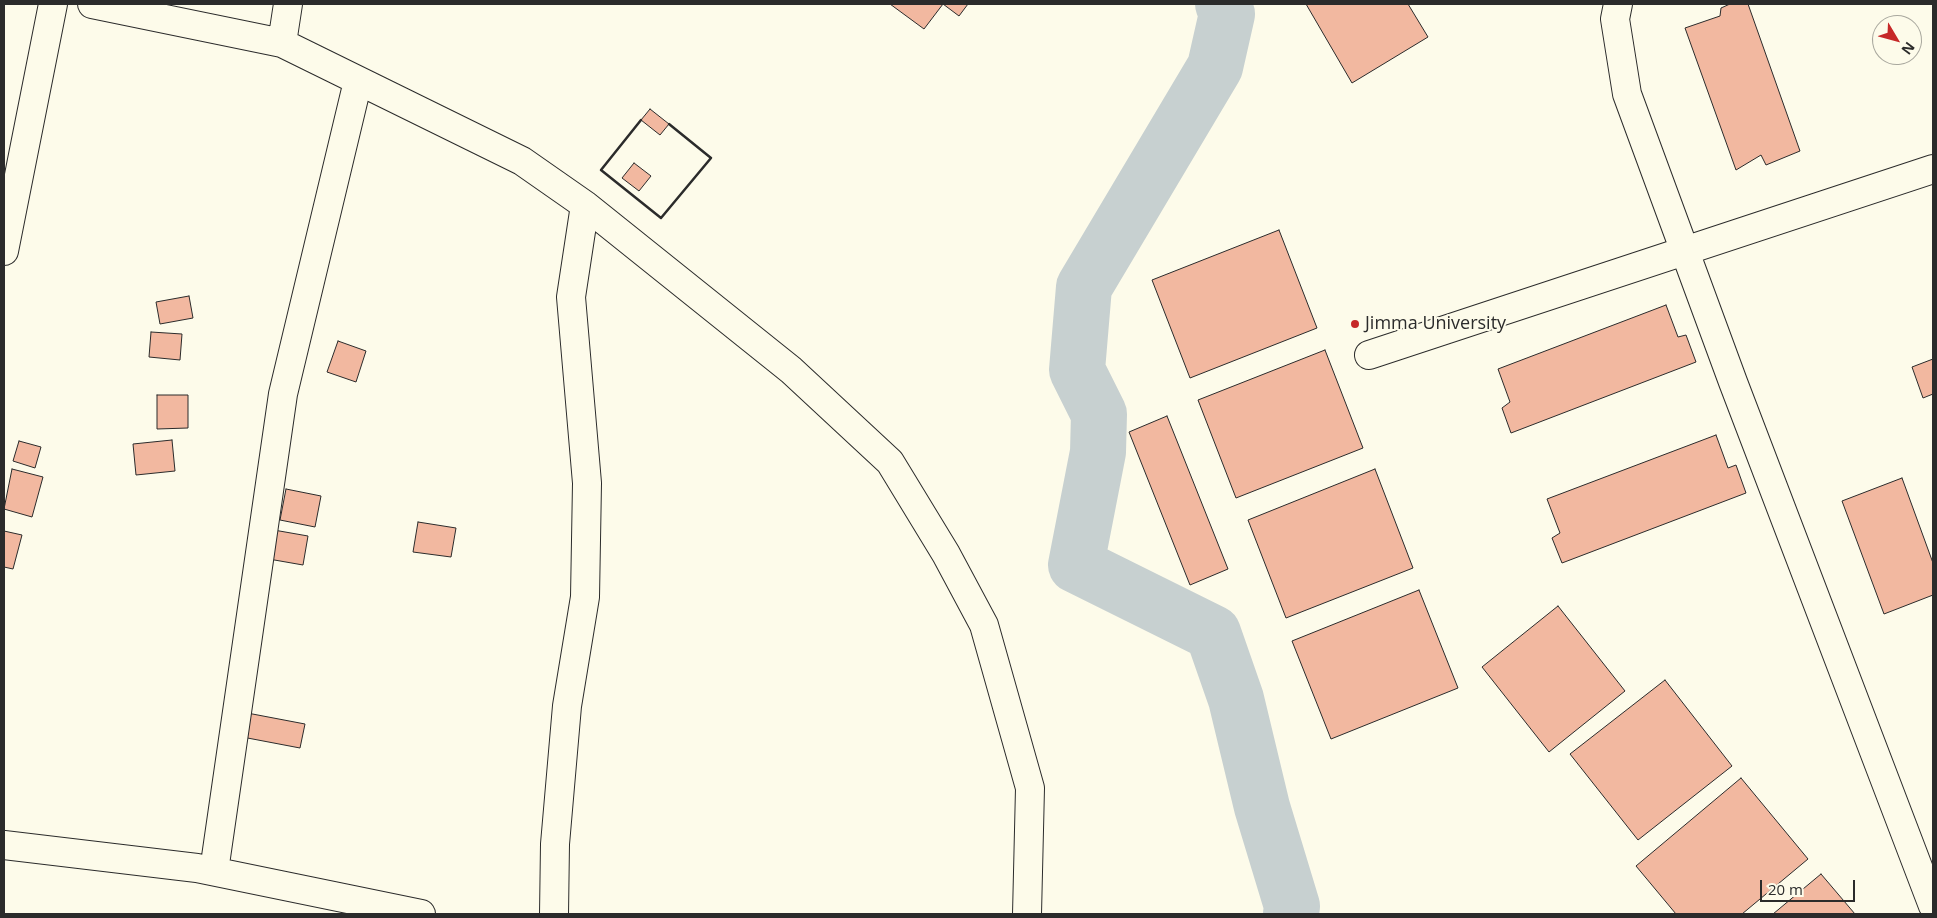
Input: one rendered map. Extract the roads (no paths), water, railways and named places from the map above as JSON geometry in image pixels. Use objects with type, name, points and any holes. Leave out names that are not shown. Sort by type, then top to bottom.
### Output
[{"type":"street","points":[[4,251],[53,4]]},
{"type":"street","points":[[92,4],[282,43],[522,162],[585,205],[791,370],[890,462],[946,554],[984,625],[1030,788],[1027,914]]},
{"type":"street","points":[[282,43],[288,4]]},
{"type":"street","points":[[1618,4],[1615,19],[1627,94],[1684,253],[1933,906]]},
{"type":"street","points":[[214,871],[283,394],[358,81]]},
{"type":"street","points":[[1369,355],[1684,253],[1933,169]]},
{"type":"street","points":[[554,914],[555,844],[567,706],[585,597],[587,483],[571,297],[585,205]]},
{"type":"street","points":[[4,844],[214,871],[421,914]]},
{"type":"waterway","points":[[1223,4],[1227,14],[1215,67],[1084,287],[1077,370],[1099,414],[1098,452],[1076,565],[1213,633],[1236,699],[1262,807],[1292,906],[1291,914]]},
{"type":"place","name":"Jimma University","points":[[1355,324]]}]
